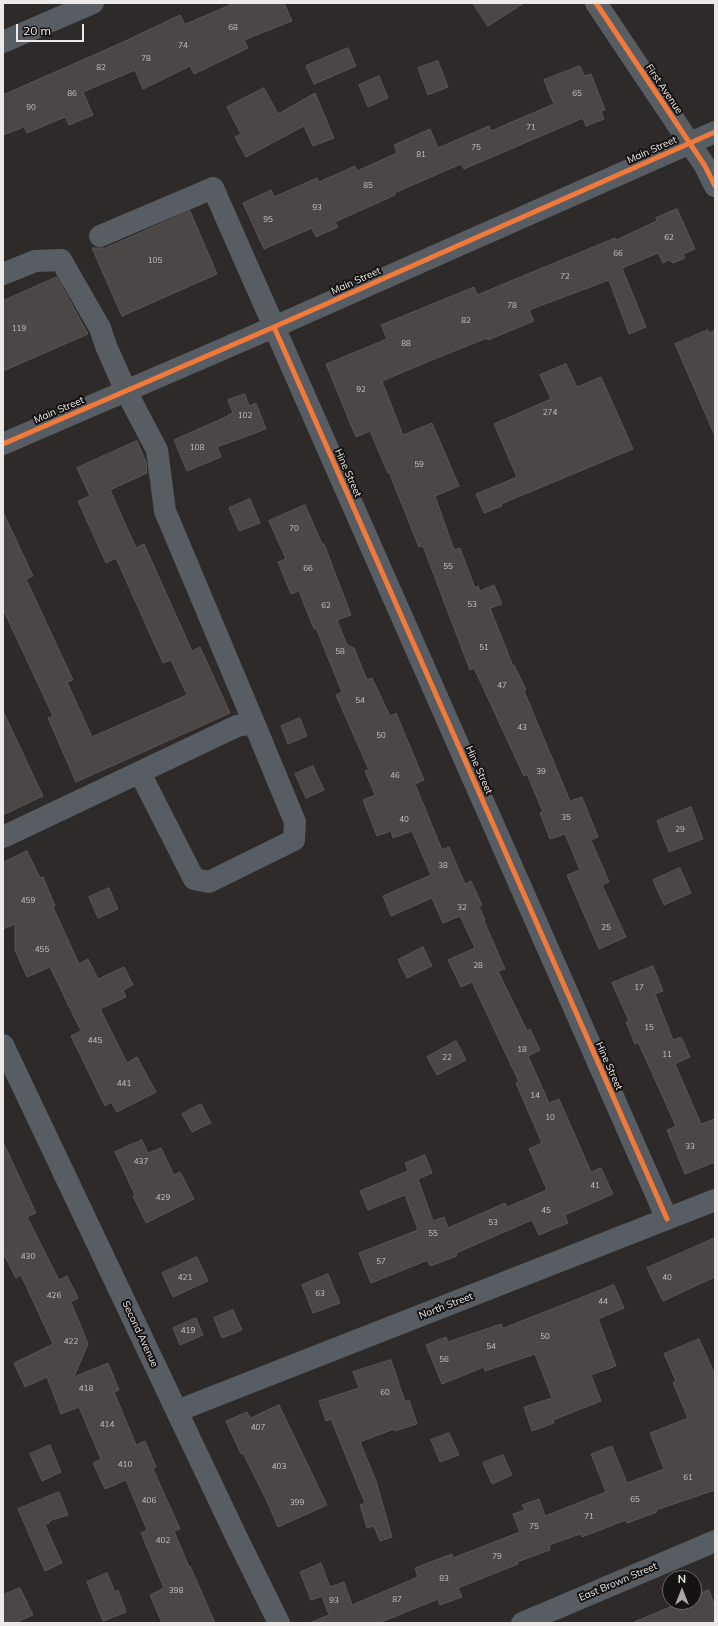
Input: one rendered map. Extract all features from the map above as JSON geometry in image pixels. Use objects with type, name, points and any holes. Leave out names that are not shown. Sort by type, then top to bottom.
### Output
[{"type":"street","points":[[3,42],[93,3]]},
{"type":"street","name":"First Avenue","points":[[596,3],[690,143],[709,173],[715,186]]},
{"type":"street","name":"Main Street","points":[[3,444],[274,327],[715,132]]},
{"type":"street","name":"Hine Street","points":[[100,236],[213,188],[667,1219]]},
{"type":"street","points":[[3,274],[35,261],[61,260],[100,328],[106,346],[126,391],[157,450],[165,511],[295,822],[294,840],[209,882],[194,879],[140,773]]},
{"type":"street","points":[[3,837],[238,726],[254,723]]},
{"type":"street","name":"Second Avenue","points":[[3,1044],[176,1411],[279,1623]]},
{"type":"street","name":"North Street","points":[[176,1411],[715,1200]]},
{"type":"street","name":"East Brown Street","points":[[522,1623],[715,1541]]},
{"type":"building","points":[[235,3],[284,3],[292,21],[244,40],[248,48],[194,74],[190,66],[143,89],[135,70],[83,92],[93,115],[69,125],[65,117],[27,133],[24,127],[3,135],[3,95],[121,43],[180,15],[185,24]]},
{"type":"building","points":[[473,3],[524,3],[488,26]]},
{"type":"building","points":[[348,48],[356,66],[314,84],[306,66]]},
{"type":"building","points":[[438,61],[448,87],[428,95],[418,68]]},
{"type":"building","points":[[580,66],[584,76],[591,74],[605,110],[601,111],[604,119],[586,126],[583,118],[464,169],[461,164],[394,193],[395,195],[335,222],[338,227],[316,237],[312,228],[264,249],[243,203],[271,190],[274,197],[317,178],[319,182],[355,166],[357,171],[397,153],[394,145],[430,129],[438,148],[489,126],[491,131],[554,104],[544,80]]},
{"type":"building","points":[[379,76],[388,98],[368,107],[359,85]]},
{"type":"building","points":[[264,88],[278,114],[315,93],[334,138],[313,146],[304,126],[246,157],[235,137],[241,134],[227,107]]},
{"type":"building","points":[[677,209],[695,249],[683,254],[685,258],[673,263],[669,260],[663,263],[658,253],[622,268],[646,327],[629,334],[609,280],[529,310],[534,321],[488,340],[487,338],[382,381],[403,435],[432,423],[459,486],[435,496],[454,550],[460,548],[475,588],[478,586],[480,591],[494,585],[502,604],[490,608],[513,666],[514,665],[526,690],[524,691],[570,801],[582,797],[598,837],[591,840],[609,882],[602,885],[626,937],[599,949],[567,875],[580,870],[565,834],[550,839],[540,813],[543,812],[527,774],[524,776],[474,668],[470,670],[423,546],[419,547],[389,472],[388,473],[370,431],[356,437],[326,364],[387,339],[381,325],[474,287],[477,295],[615,238],[616,240],[657,221],[656,218]]},
{"type":"building","points":[[190,211],[217,274],[122,316],[92,248],[105,248]]},
{"type":"building","points":[[57,277],[88,334],[3,371],[3,301]]},
{"type":"building","points":[[708,330],[709,333],[715,330],[715,436],[675,344]]},
{"type":"building","points":[[566,364],[577,387],[601,377],[633,449],[501,504],[502,506],[484,513],[476,494],[517,477],[494,424],[551,399],[540,375]]},
{"type":"building","points":[[245,394],[249,406],[256,403],[266,429],[217,447],[221,457],[187,471],[174,440],[233,413],[228,400]]},
{"type":"building","points":[[137,441],[146,462],[147,473],[110,490],[136,548],[144,544],[192,651],[200,647],[230,713],[76,782],[48,718],[53,716],[3,609],[3,512],[33,576],[26,579],[73,680],[67,682],[92,737],[187,695],[171,660],[163,663],[116,558],[106,563],[78,501],[90,496],[77,468]]},
{"type":"building","points":[[250,499],[260,523],[239,531],[229,508]]},
{"type":"building","points":[[305,505],[322,544],[324,544],[351,615],[337,620],[347,645],[354,648],[367,680],[372,678],[390,716],[396,713],[424,780],[415,784],[442,850],[449,847],[465,884],[471,881],[482,905],[479,907],[485,920],[484,921],[505,969],[498,971],[527,1031],[530,1029],[540,1050],[528,1056],[549,1103],[559,1099],[591,1172],[601,1168],[613,1194],[565,1215],[568,1223],[539,1235],[532,1220],[456,1253],[457,1256],[430,1266],[428,1260],[371,1283],[359,1253],[418,1230],[405,1195],[368,1210],[360,1191],[408,1171],[405,1163],[425,1155],[432,1173],[418,1179],[433,1221],[444,1217],[448,1228],[505,1203],[507,1207],[547,1190],[529,1149],[542,1143],[516,1083],[519,1082],[472,982],[461,987],[448,960],[475,948],[460,916],[443,923],[432,898],[391,916],[383,896],[431,875],[412,831],[393,838],[391,831],[377,836],[363,800],[375,795],[365,771],[369,770],[336,695],[342,692],[299,591],[291,594],[278,562],[286,559],[269,521]]},
{"type":"building","points":[[3,711],[43,796],[3,815]]},
{"type":"building","points":[[300,718],[307,736],[288,744],[281,726]]},
{"type":"building","points":[[313,766],[324,790],[306,798],[295,774]]},
{"type":"building","points":[[691,807],[703,839],[669,852],[657,821]]},
{"type":"building","points":[[27,851],[40,878],[43,877],[55,906],[53,907],[79,964],[88,959],[98,979],[124,967],[133,985],[123,990],[126,997],[100,1009],[127,1063],[137,1057],[156,1092],[117,1112],[111,1102],[105,1106],[71,1036],[81,1031],[50,967],[27,977],[15,950],[15,924],[3,929],[3,863]]},
{"type":"building","points":[[680,868],[691,893],[664,905],[653,880]]},
{"type":"building","points":[[109,888],[118,909],[98,918],[89,897]]},
{"type":"building","points":[[423,947],[432,966],[407,978],[398,960]]},
{"type":"building","points":[[653,966],[663,991],[655,994],[673,1040],[681,1037],[690,1057],[675,1064],[701,1124],[715,1119],[715,1162],[685,1174],[667,1130],[676,1126],[638,1042],[635,1044],[626,1022],[629,1021],[612,983]]},
{"type":"building","points":[[456,1041],[466,1060],[437,1075],[427,1057]]},
{"type":"building","points":[[201,1104],[211,1123],[192,1132],[182,1114]]},
{"type":"building","points":[[142,1140],[148,1153],[161,1148],[174,1175],[180,1172],[194,1199],[146,1223],[115,1152]]},
{"type":"building","points":[[3,1142],[36,1213],[27,1217],[59,1280],[67,1276],[78,1298],[71,1302],[88,1344],[74,1377],[108,1363],[119,1390],[114,1392],[136,1445],[145,1441],[156,1467],[153,1469],[180,1529],[174,1531],[215,1623],[162,1623],[150,1595],[164,1588],[141,1533],[147,1530],[126,1480],[105,1489],[93,1463],[101,1459],[79,1407],[61,1414],[47,1377],[25,1387],[14,1363],[53,1344],[21,1275],[16,1278],[3,1253]]},
{"type":"building","points":[[715,1238],[715,1277],[663,1301],[647,1268]]},
{"type":"building","points":[[197,1257],[208,1281],[173,1297],[162,1273]]},
{"type":"building","points":[[328,1274],[340,1303],[313,1313],[302,1285]]},
{"type":"building","points":[[614,1285],[624,1308],[598,1319],[616,1366],[591,1375],[601,1401],[553,1420],[554,1423],[532,1431],[524,1407],[552,1398],[535,1354],[485,1371],[484,1367],[442,1384],[426,1345],[446,1337],[448,1342],[501,1324],[503,1328]]},
{"type":"building","points":[[233,1310],[242,1330],[222,1338],[214,1318]]},
{"type":"building","points":[[196,1318],[203,1335],[180,1345],[173,1328]]},
{"type":"building","points":[[699,1339],[715,1375],[715,1490],[656,1510],[657,1512],[627,1523],[626,1520],[582,1537],[580,1534],[549,1545],[550,1550],[517,1562],[518,1564],[458,1588],[462,1597],[440,1605],[438,1599],[379,1623],[309,1623],[329,1615],[322,1596],[311,1600],[300,1572],[321,1563],[330,1587],[344,1582],[352,1605],[418,1577],[415,1568],[452,1554],[453,1558],[520,1532],[513,1514],[525,1510],[522,1505],[539,1499],[545,1516],[606,1492],[591,1454],[612,1446],[627,1483],[664,1469],[650,1433],[688,1418],[673,1383],[676,1381],[664,1354]]},
{"type":"building","points":[[391,1360],[405,1402],[409,1400],[417,1424],[395,1431],[394,1429],[360,1442],[376,1481],[392,1537],[380,1541],[374,1526],[367,1528],[360,1505],[365,1503],[331,1419],[326,1421],[319,1401],[359,1388],[353,1372]]},
{"type":"building","points":[[279,1405],[327,1505],[278,1527],[266,1499],[243,1453],[241,1454],[226,1421],[247,1412],[250,1418]]},
{"type":"building","points":[[449,1433],[459,1455],[440,1462],[431,1440]]},
{"type":"building","points":[[50,1445],[61,1472],[42,1481],[30,1454]]},
{"type":"building","points":[[503,1455],[512,1475],[492,1484],[483,1463]]},
{"type":"building","points":[[59,1492],[68,1515],[49,1521],[49,1523],[45,1525],[62,1563],[45,1571],[18,1509]]},
{"type":"building","points":[[107,1573],[115,1592],[118,1590],[126,1612],[103,1621],[87,1582]]},
{"type":"building","points":[[20,1588],[33,1615],[15,1623],[3,1623],[3,1595]]},
{"type":"building","points":[[709,1590],[715,1607],[715,1623],[632,1623],[663,1610],[702,1610],[702,1593]]},
{"type":"cycle path","points":[[596,3],[705,166],[715,186]]},
{"type":"cycle path","points":[[3,444],[274,327],[715,132]]},
{"type":"cycle path","points":[[274,327],[667,1219]]}]
